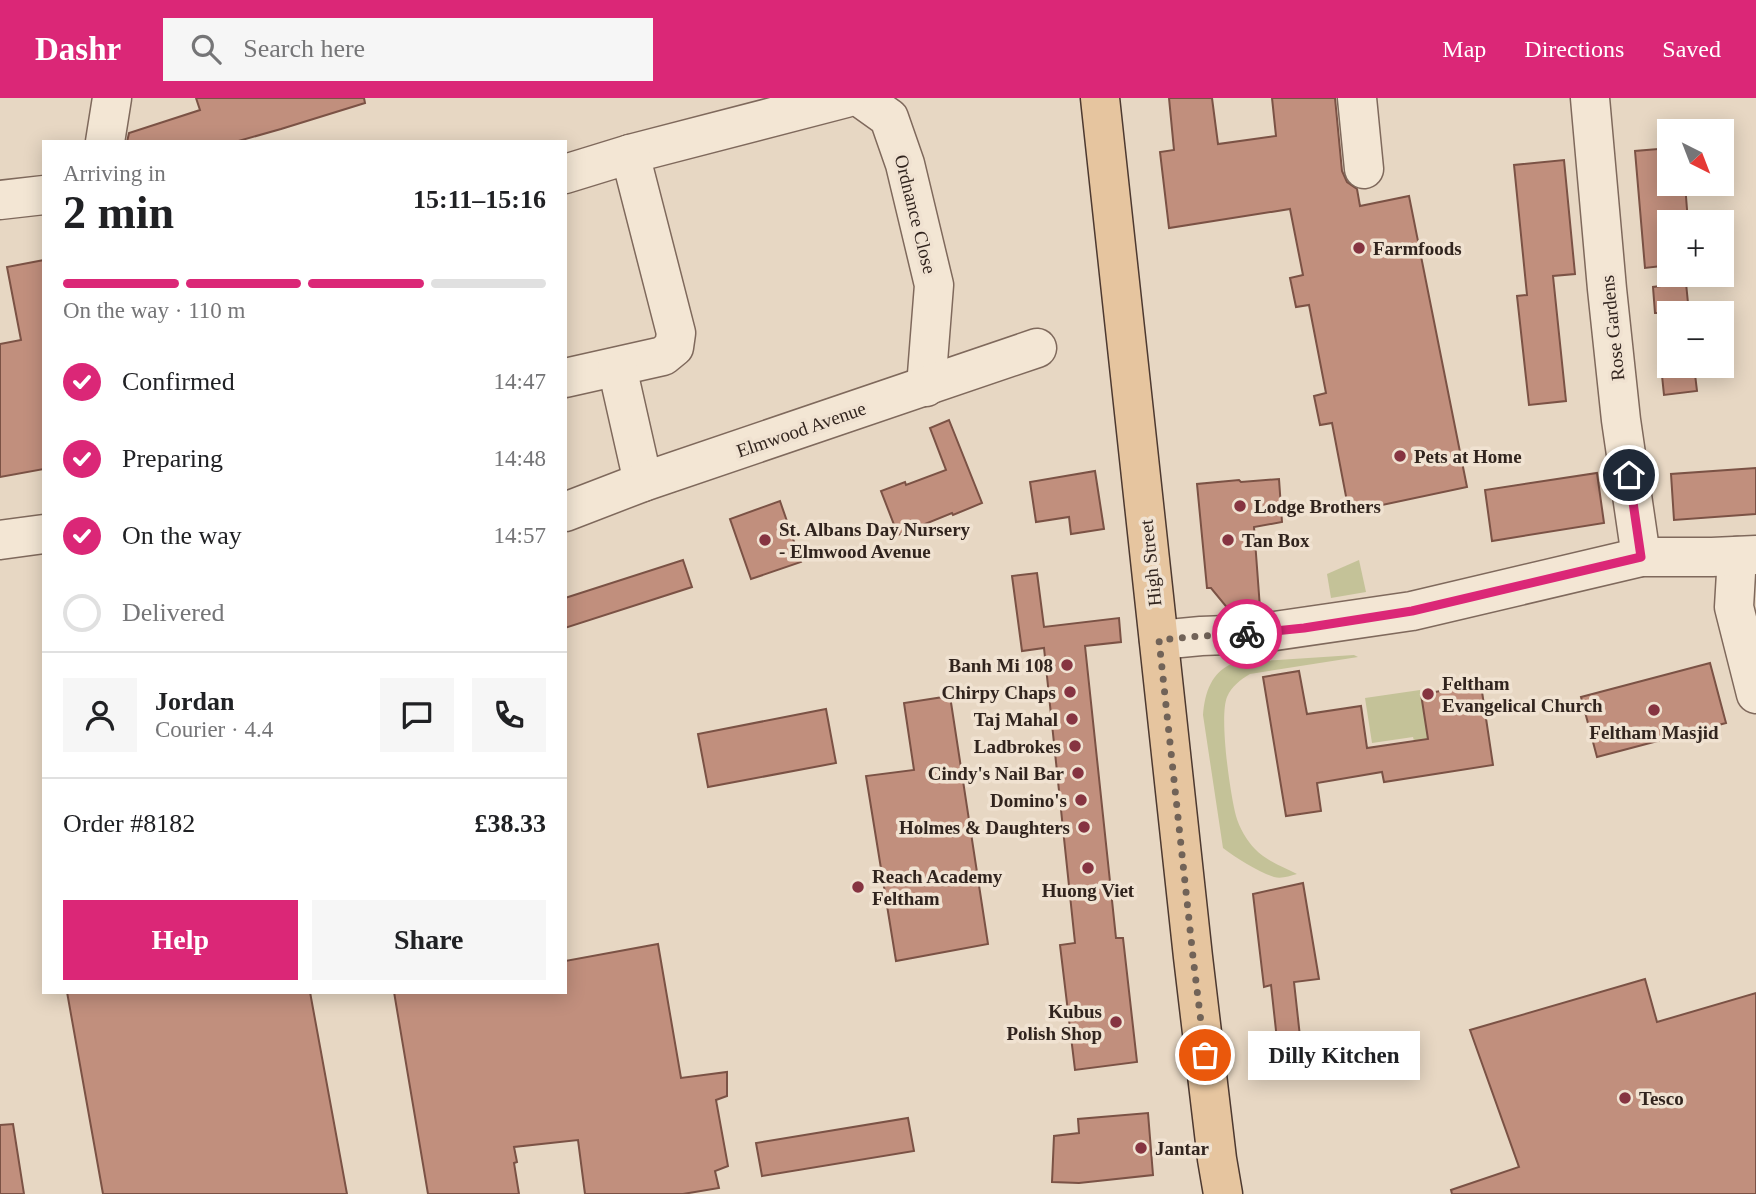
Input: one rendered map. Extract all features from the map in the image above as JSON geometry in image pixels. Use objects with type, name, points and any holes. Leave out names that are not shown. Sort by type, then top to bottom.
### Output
[{"type":"main road","name":"High Street","points":[[1100,98],[1193,957],[1223,1194]]},
{"type":"street","points":[[105,140],[111,98]]},
{"type":"street","points":[[567,173],[630,154],[846,98]]},
{"type":"street","name":"Ordnance Close","points":[[861,98],[888,118],[905,164],[934,285],[926,387]]},
{"type":"street","points":[[1357,98],[1364,169]]},
{"type":"street","name":"Rose Gardens","points":[[1590,98],[1621,420],[1641,557]]},
{"type":"street","points":[[567,378],[663,356],[674,346],[676,333],[630,154]]},
{"type":"street","points":[[0,200],[42,195]]},
{"type":"street","name":"Elmwood Avenue","points":[[567,511],[643,482],[1037,348]]},
{"type":"street","points":[[617,367],[643,482]]},
{"type":"street","points":[[0,540],[42,534]]},
{"type":"street","points":[[1159,640],[1254,634],[1412,611],[1641,557],[1746,556],[1734,607],[1756,694]]},
{"type":"shaded area","points":[[1359,560],[1366,592],[1331,598],[1327,574]]},
{"type":"shaded area","points":[[1354,655],[1358,657],[1250,674],[1231,690],[1227,697],[1224,721],[1226,755],[1237,820],[1246,838],[1259,853],[1297,874],[1274,877],[1223,848],[1203,715],[1210,684],[1219,672],[1233,663]]},
{"type":"shaded area","points":[[1420,690],[1428,739],[1414,741],[1413,737],[1372,743],[1365,698]]},
{"type":"building","points":[[196,98],[364,98],[365,103],[242,140],[127,140],[129,133],[200,110]]},
{"type":"building","points":[[1169,98],[1212,98],[1218,144],[1276,136],[1272,98],[1335,98],[1342,171],[1347,182],[1357,189],[1360,206],[1409,196],[1467,487],[1349,512],[1332,423],[1320,425],[1314,396],[1326,393],[1309,305],[1296,307],[1290,278],[1303,275],[1290,209],[1169,228],[1160,152],[1174,150]]},
{"type":"building","points":[[1657,149],[1657,196],[1686,196],[1687,210],[1657,210],[1657,267],[1645,268],[1635,151]]},
{"type":"building","points":[[1564,160],[1575,274],[1553,276],[1566,401],[1529,405],[1517,296],[1527,295],[1514,165]]},
{"type":"building","points":[[42,260],[42,469],[0,477],[0,344],[21,340],[7,267]]},
{"type":"building","points":[[1653,287],[1686,287],[1688,301],[1657,301],[1655,313]]},
{"type":"building","points":[[1662,378],[1695,378],[1697,391],[1664,395]]},
{"type":"building","points":[[949,420],[982,503],[898,535],[881,491],[946,470],[930,428]]},
{"type":"building","points":[[1756,468],[1756,514],[1674,520],[1671,474]]},
{"type":"building","points":[[1095,471],[1104,529],[1071,534],[1069,517],[1036,522],[1030,482]]},
{"type":"building","points":[[1597,473],[1604,523],[1492,541],[1485,490]]},
{"type":"building","points":[[1279,479],[1282,522],[1254,527],[1260,608],[1229,610],[1211,588],[1207,588],[1197,484]]},
{"type":"building","name":"St. Albans Day Nursery - Elmwood Avenue","points":[[780,501],[801,562],[751,579],[730,519]]},
{"type":"building","points":[[683,560],[692,587],[567,627],[567,597]]},
{"type":"building","points":[[1037,573],[1044,627],[1119,618],[1121,642],[1085,646],[1116,938],[1123,938],[1137,1062],[1075,1070],[1060,945],[1075,943],[1044,648],[1022,651],[1012,576]]},
{"type":"building","name":"Feltham Masjid","points":[[1710,663],[1726,723],[1597,757],[1581,697]]},
{"type":"building","points":[[1299,671],[1307,714],[1361,706],[1367,748],[1428,739],[1421,694],[1481,685],[1493,765],[1384,782],[1382,772],[1317,783],[1321,811],[1286,816],[1263,677]]},
{"type":"building","points":[[950,696],[988,944],[896,961],[866,776],[914,770],[904,703]]},
{"type":"building","points":[[826,709],[836,763],[708,787],[698,734]]},
{"type":"building","points":[[1303,883],[1319,979],[1294,982],[1303,1064],[1280,1067],[1271,985],[1264,987],[1253,894]]},
{"type":"building","points":[[658,944],[681,1078],[727,1072],[727,1096],[716,1100],[728,1166],[715,1171],[719,1188],[683,1194],[585,1194],[578,1140],[514,1147],[519,1194],[428,1194],[394,994],[567,994],[567,961]]},
{"type":"building","name":"Tesco","points":[[1645,979],[1657,1022],[1756,993],[1756,1194],[1452,1194],[1451,1190],[1519,1167],[1470,1030]]},
{"type":"building","points":[[67,994],[310,994],[347,1194],[103,1194]]},
{"type":"building","points":[[1148,1113],[1153,1175],[1079,1183],[1052,1182],[1054,1136],[1079,1133],[1078,1119]]},
{"type":"building","points":[[908,1118],[914,1151],[762,1176],[756,1143]]},
{"type":"building","points":[[13,1124],[24,1194],[0,1194],[0,1125]]},
{"type":"way so far","points":[[1205,1055],[1159,640],[1247,634]]},
{"type":"place","name":"Farmfoods","points":[[1359,248]]},
{"type":"place","name":"Pets at Home","points":[[1400,456]]},
{"type":"place","name":"Lodge Brothers","points":[[1240,506]]},
{"type":"place","name":"St. Albans Day Nursery - Elmwood Avenue","points":[[765,540]]},
{"type":"place","name":"Tan Box","points":[[1228,540]]},
{"type":"place","name":"Banh Mi 108","points":[[1067,665]]},
{"type":"place","name":"Chirpy Chaps","points":[[1070,692]]},
{"type":"place","name":"Feltham Evangelical Church","points":[[1428,694]]},
{"type":"place","name":"Feltham Masjid","points":[[1654,710]]},
{"type":"place","name":"Taj Mahal","points":[[1072,719]]},
{"type":"place","name":"Ladbrokes","points":[[1075,746]]},
{"type":"place","name":"Cindy's Nail Bar","points":[[1078,773]]},
{"type":"place","name":"Domino's","points":[[1081,800]]},
{"type":"place","name":"Holmes & Daughters","points":[[1084,827]]},
{"type":"place","name":"Huong Viet","points":[[1088,868]]},
{"type":"place","name":"Reach Academy Feltham","points":[[858,887]]},
{"type":"place","name":"Kubus Polish Shop","points":[[1116,1022]]},
{"type":"place","name":"Dilly Kitchen","points":[[1205,1055]]},
{"type":"place","name":"Tesco","points":[[1625,1098]]},
{"type":"place","name":"Jantar","points":[[1141,1148]]},
{"type":"route","points":[[1247,634],[1412,611],[1641,557],[1629,475]]}]
